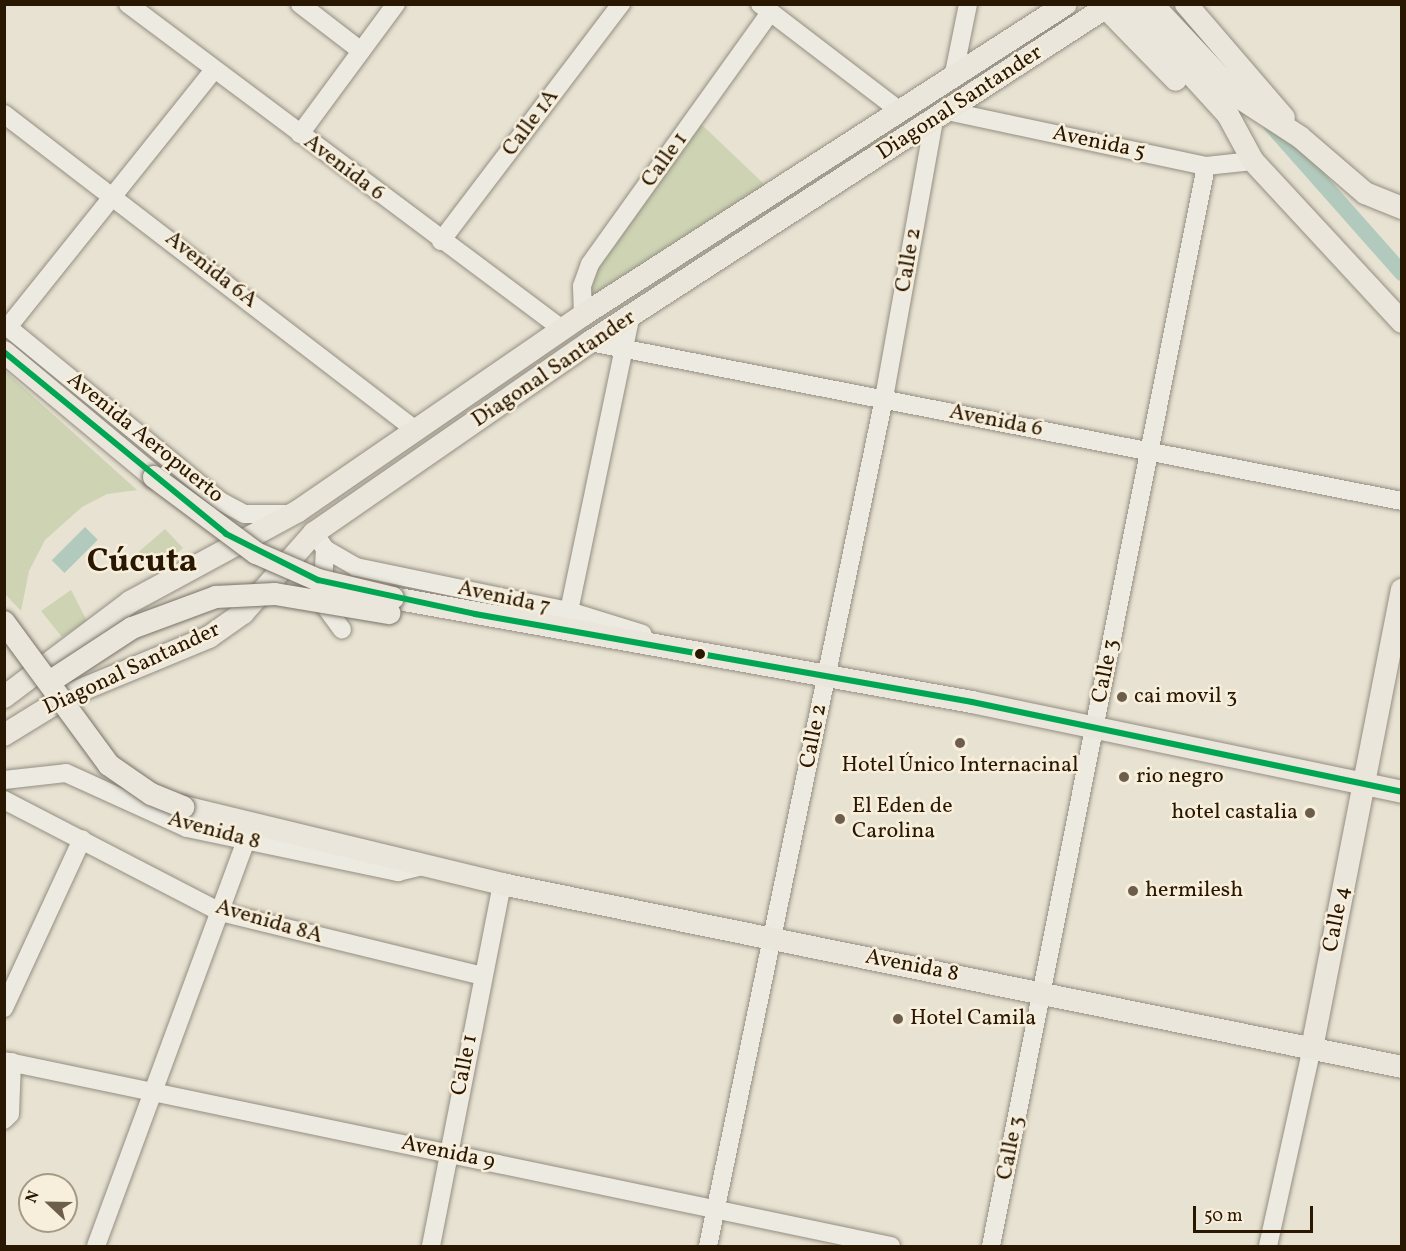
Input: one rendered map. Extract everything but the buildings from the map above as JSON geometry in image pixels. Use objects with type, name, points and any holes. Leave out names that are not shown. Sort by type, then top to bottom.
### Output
[{"type":"main road","name":"Diagonal Santander","points":[[4,697],[130,602],[298,511],[414,429],[583,315],[1066,4]]},
{"type":"main road","points":[[1152,4],[1250,105],[1300,137],[1365,193],[1401,208]]},
{"type":"main road","points":[[1186,4],[1300,137]]},
{"type":"main road","name":"Diagonal Santander","points":[[4,735],[69,695],[209,637],[243,613],[320,541],[590,342],[940,115],[1115,6]]},
{"type":"main road","points":[[1115,6],[1236,129],[1253,160]]},
{"type":"main road","points":[[1115,6],[1401,322]]},
{"type":"main road","name":"Avenida Aeropuerto","points":[[4,352],[154,477],[256,553],[318,580],[391,606]]},
{"type":"main road","name":"Calle 4","points":[[1312,1048],[1401,590]]},
{"type":"main road","points":[[4,710],[132,628],[216,597],[275,594],[391,606],[558,645],[702,653]]},
{"type":"main road","name":"Avenida 8","points":[[4,622],[109,765],[151,794],[184,807],[502,884],[1042,991],[1401,1067]]},
{"type":"main road","name":"Avenida 7","points":[[702,653],[826,674],[1401,792]]},
{"type":"street","points":[[300,4],[361,51]]},
{"type":"street","points":[[300,134],[396,4]]},
{"type":"street","name":"Calle 1A","points":[[441,241],[621,4]]},
{"type":"street","points":[[953,78],[968,4]]},
{"type":"street","name":"Avenida 6","points":[[141,8],[214,70],[562,329]]},
{"type":"street","points":[[765,9],[900,111]]},
{"type":"street","name":"Calle 1","points":[[583,315],[582,286],[590,264],[765,9]]},
{"type":"street","points":[[6,325],[116,195],[214,70]]},
{"type":"street","name":"Avenida 6A","points":[[4,114],[116,195],[414,429]]},
{"type":"street","name":"Avenida 5","points":[[940,115],[1206,166],[1253,160]]},
{"type":"street","name":"Calle 2","points":[[708,1246],[774,939],[940,115]]},
{"type":"street","name":"Calle 3","points":[[991,1246],[1206,166]]},
{"type":"street","points":[[569,611],[630,318]]},
{"type":"street","name":"Avenida Aeropuerto","points":[[6,325],[220,501],[244,514],[271,518],[298,511]]},
{"type":"street","name":"Avenida 6","points":[[590,342],[1401,501]]},
{"type":"street","points":[[320,541],[322,602],[342,630]]},
{"type":"street","name":"Avenida 7","points":[[320,541],[356,567],[569,611],[702,653]]},
{"type":"street","name":"Avenida 8","points":[[8,778],[55,772],[83,777],[164,819],[246,841],[398,872],[422,866]]},
{"type":"street","name":"Avenida 8A","points":[[4,800],[220,912],[482,976]]},
{"type":"street","points":[[6,998],[82,839]]},
{"type":"street","points":[[96,1246],[246,841]]},
{"type":"street","name":"Calle 1","points":[[431,1246],[482,976],[502,884]]},
{"type":"street","name":"Calle 4","points":[[1268,1246],[1312,1048]]},
{"type":"street","points":[[4,1120],[10,1114],[8,1062]]},
{"type":"street","name":"Avenida 9","points":[[8,1062],[154,1089],[449,1154],[716,1207],[891,1246]]},
{"type":"shaded area","points":[[701,124],[765,185],[589,305],[588,279]]},
{"type":"shaded area","points":[[5,371],[137,490],[107,494],[82,507],[45,540],[29,571],[21,611],[5,594]]},
{"type":"shaded area","points":[[85,527],[98,540],[64,573],[52,560]]},
{"type":"shaded area","points":[[165,529],[183,548],[164,564],[134,556]]},
{"type":"shaded area","points":[[71,590],[87,621],[62,637],[41,611]]},
{"type":"waterway","points":[[1271,125],[1402,273]]},
{"type":"transit line","name":"3","points":[[4,352],[226,534],[318,580],[475,614],[972,702],[1402,792]]},
{"type":"place","name":"cai movil 3","points":[[1122,697]]},
{"type":"place","name":"Hotel Único Internacinal","points":[[960,743]]},
{"type":"place","name":"rio negro","points":[[1124,777]]},
{"type":"place","name":"hotel castalia","points":[[1310,813]]},
{"type":"place","name":"El Eden de Carolina","points":[[840,819]]},
{"type":"place","name":"hermilesh","points":[[1133,891]]},
{"type":"place","name":"Hotel Camila","points":[[898,1019]]},
{"type":"district","name":"Cúcuta","points":[[142,563]]}]
